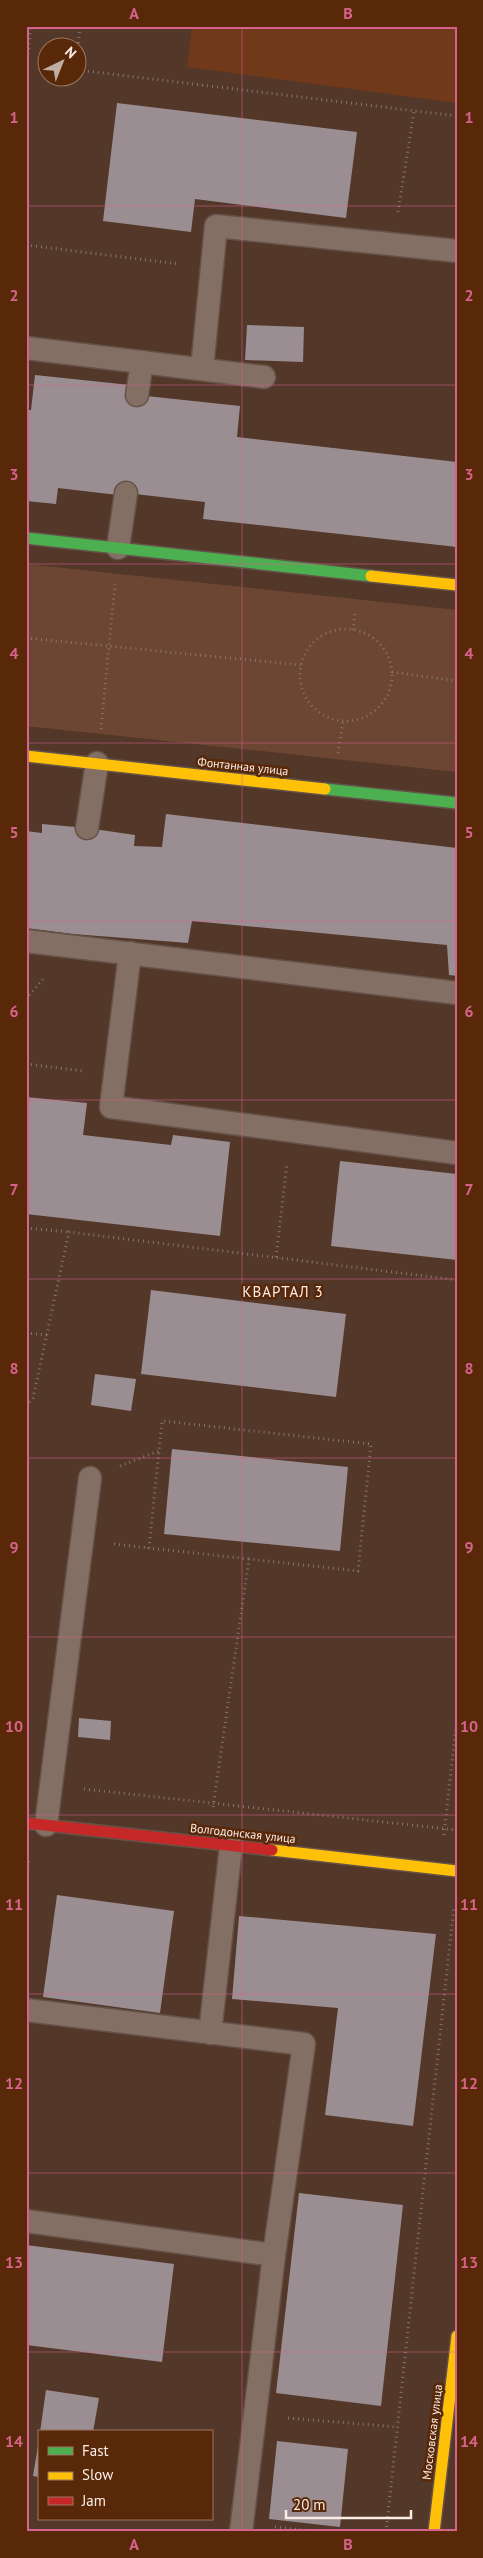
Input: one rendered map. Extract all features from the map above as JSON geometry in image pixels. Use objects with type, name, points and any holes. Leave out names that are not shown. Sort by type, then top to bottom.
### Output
[{"type":"street","points":[[26,538],[457,585]]},
{"type":"street","name":"Фонтанная улица","points":[[26,756],[457,803]]},
{"type":"street","name":"Волгодонская улица","points":[[36,1824],[457,1871]]},
{"type":"street","name":"Московская улица","points":[[434,2532],[454,2375],[457,2336]]},
{"type":"lane","points":[[202,370],[216,226],[457,251]]},
{"type":"lane","points":[[26,348],[264,377]]},
{"type":"lane","points":[[137,394],[142,362]]},
{"type":"lane","points":[[118,548],[126,493]]},
{"type":"lane","points":[[87,828],[97,764]]},
{"type":"lane","points":[[26,941],[71,941],[130,953],[457,993]]},
{"type":"lane","points":[[130,953],[111,1107],[457,1153]]},
{"type":"lane","points":[[36,1824],[51,1785],[90,1478]]},
{"type":"lane","points":[[210,2033],[231,1846]]},
{"type":"lane","points":[[26,2010],[304,2044],[274,2255],[242,2527]]},
{"type":"lane","points":[[26,2221],[274,2255]]},
{"type":"path","points":[[26,74],[31,26]]},
{"type":"path","points":[[88,71],[457,116]]},
{"type":"path","points":[[392,244],[414,111]]},
{"type":"path","points":[[26,245],[212,268]]},
{"type":"path","points":[[97,764],[118,548]]},
{"type":"path","points":[[354,630],[368,635],[380,644],[388,658],[392,672],[391,685],[379,708],[368,716],[343,722],[318,712],[309,702],[302,691],[301,665],[306,652],[315,641],[326,633],[354,630]]},
{"type":"path","points":[[26,638],[301,665]]},
{"type":"path","points":[[392,672],[457,681]]},
{"type":"path","points":[[26,1064],[115,1075]]},
{"type":"path","points":[[276,1257],[290,1131]]},
{"type":"path","points":[[26,1228],[457,1280]]},
{"type":"path","points":[[26,1406],[33,1398],[69,1232]]},
{"type":"path","points":[[26,1333],[48,1335]]},
{"type":"path","points":[[162,1421],[371,1444],[358,1571],[249,1559],[148,1548],[162,1421]]},
{"type":"path","points":[[90,1478],[159,1451]]},
{"type":"path","points":[[208,1843],[249,1559]]},
{"type":"path","points":[[444,1837],[457,1715]]},
{"type":"path","points":[[51,1785],[457,1830]]},
{"type":"path","points":[[26,1854],[29,1855],[26,1882]]},
{"type":"path","points":[[386,2532],[454,1898]]},
{"type":"path","points":[[255,2416],[397,2427]]},
{"type":"path","points":[[242,2527],[321,2532]]},
{"type":"shaded area","points":[[192,26],[457,26],[457,103],[187,67]]},
{"type":"shaded area","points":[[26,564],[457,610],[457,772],[26,726]]},
{"type":"building","points":[[117,103],[357,132],[346,218],[195,199],[191,232],[103,221]]},
{"type":"building","points":[[247,325],[304,327],[303,362],[245,360]]},
{"type":"building","points":[[35,375],[130,385],[137,395],[240,406],[237,437],[457,462],[457,547],[203,519],[205,502],[126,493],[118,495],[58,488],[56,504],[26,501],[26,410],[31,410]]},
{"type":"building","points":[[166,814],[457,848],[457,976],[449,975],[447,945],[192,921],[188,943],[73,934],[26,928],[26,831],[42,833],[42,824],[87,828],[135,835],[134,846],[162,847]]},
{"type":"building","points":[[26,1097],[87,1103],[83,1135],[171,1145],[173,1135],[230,1142],[220,1236],[26,1214]]},
{"type":"building","points":[[340,1161],[457,1174],[457,1260],[331,1246]]},
{"type":"building","points":[[151,1290],[346,1314],[336,1397],[141,1374]]},
{"type":"building","points":[[95,1374],[136,1379],[131,1411],[91,1405]]},
{"type":"building","points":[[172,1449],[348,1467],[340,1551],[164,1534]]},
{"type":"building","points":[[79,1718],[111,1721],[110,1740],[78,1737]]},
{"type":"building","points":[[57,1895],[174,1911],[160,2013],[43,1997]]},
{"type":"building","points":[[239,1916],[436,1934],[413,2126],[325,2115],[338,2008],[232,1999]]},
{"type":"building","points":[[299,2193],[403,2205],[381,2406],[276,2393]]},
{"type":"building","points":[[26,2245],[174,2264],[162,2362],[26,2345]]},
{"type":"building","points":[[46,2390],[99,2398],[93,2430],[40,2430]]},
{"type":"building","points":[[277,2441],[348,2449],[340,2527],[269,2519]]},
{"type":"building","points":[[38,2446],[38,2477],[33,2476]]},
{"type":"traffic: fast","points":[[26,538],[371,576]]},
{"type":"traffic: fast","points":[[325,789],[457,803]]},
{"type":"traffic: slow","points":[[371,576],[457,585]]},
{"type":"traffic: slow","points":[[26,756],[325,789]]},
{"type":"traffic: slow","points":[[272,1850],[457,1871]]},
{"type":"traffic: slow","points":[[434,2532],[457,2336]]},
{"type":"traffic: jam","points":[[26,1823],[272,1850]]},
{"type":"district","name":"КВАРТАЛ 3","points":[[283,1291]]}]
